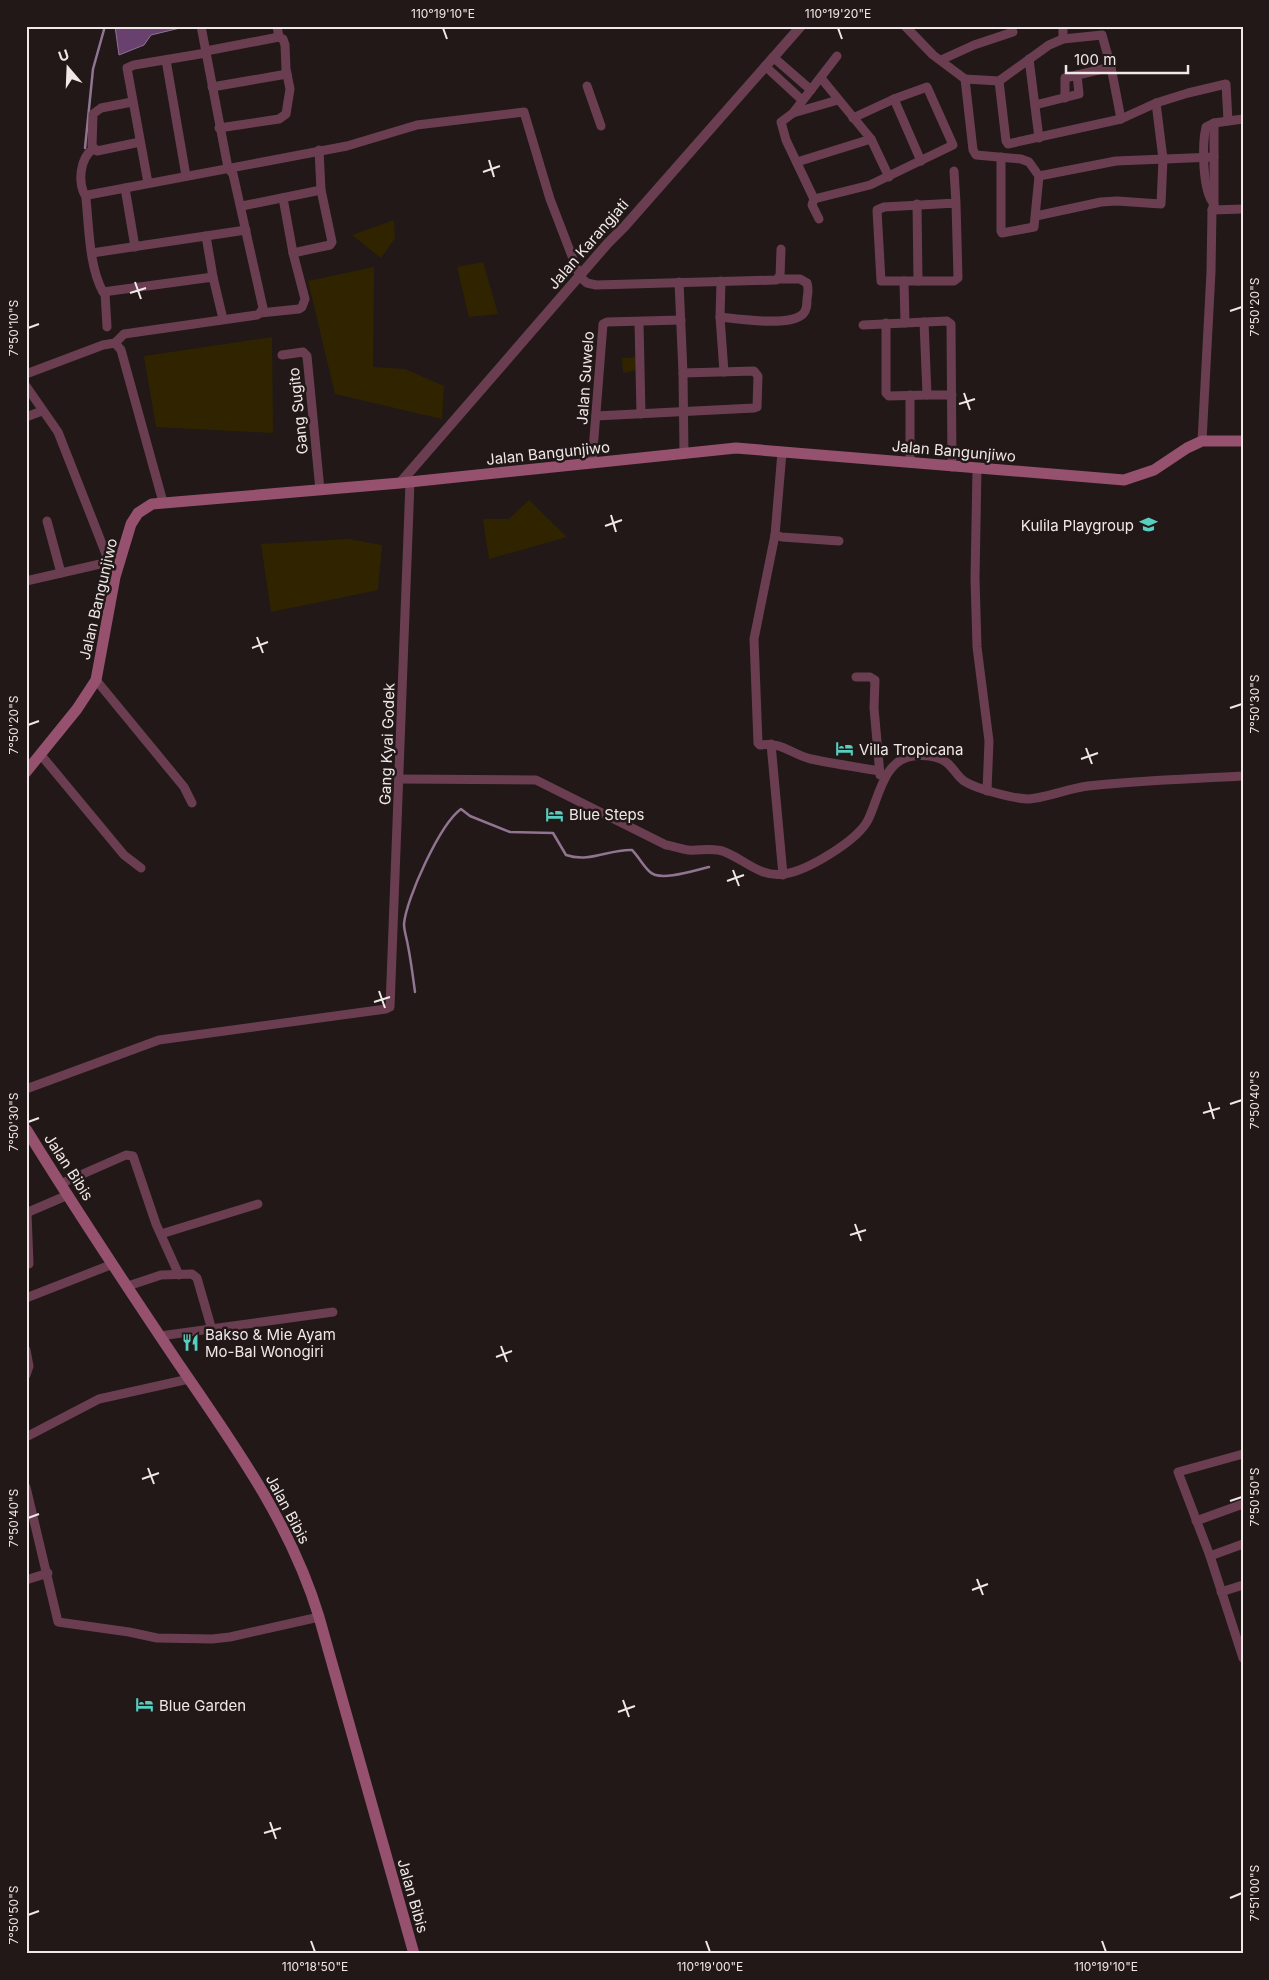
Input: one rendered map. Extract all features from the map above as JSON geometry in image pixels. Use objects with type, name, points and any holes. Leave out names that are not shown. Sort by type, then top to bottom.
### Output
[{"type":"main road","name":"Jalan Bangunjiwo","points":[[26,772],[77,709],[96,680],[115,577],[134,519],[138,512],[148,505],[163,502],[405,483],[736,448],[1124,480],[1154,470],[1187,448],[1202,441],[1243,441]]},
{"type":"main road","name":"Jalan Bibis","points":[[26,1129],[160,1336],[244,1459],[275,1512],[309,1585],[414,1954]]},
{"type":"street","points":[[201,26],[219,128],[228,168],[234,174],[242,206],[263,305],[260,313]]},
{"type":"street","points":[[219,128],[283,117],[286,114],[290,89],[285,45],[283,39],[279,37],[277,26]]},
{"type":"street","name":"Jalan Karangjati","points":[[405,483],[608,243],[801,26]]},
{"type":"street","points":[[905,26],[932,55],[965,79],[999,80],[1049,45],[1063,40],[1102,36],[1111,67],[1121,119]]},
{"type":"street","points":[[1063,26],[1063,40]]},
{"type":"street","points":[[940,60],[1007,31]]},
{"type":"street","points":[[148,183],[127,67],[279,37]]},
{"type":"street","points":[[793,114],[837,56]]},
{"type":"street","points":[[773,57],[811,90]]},
{"type":"street","points":[[1029,59],[1039,138]]},
{"type":"street","points":[[166,60],[186,176]]},
{"type":"street","points":[[766,66],[802,100]]},
{"type":"street","points":[[1065,98],[1064,80],[1077,74],[1111,67]]},
{"type":"street","points":[[212,87],[287,74]]},
{"type":"street","points":[[1035,105],[1079,94],[1077,74]]},
{"type":"street","points":[[821,78],[872,139],[889,177]]},
{"type":"street","points":[[965,79],[973,150],[976,155],[1001,157],[1029,162],[1039,176],[1035,225],[1032,228],[1002,233],[1001,231],[1001,157]]},
{"type":"street","points":[[999,80],[1007,143],[1039,138],[1121,119],[1156,103],[1226,84],[1228,121]]},
{"type":"street","points":[[587,86],[601,126]]},
{"type":"street","points":[[814,200],[870,185],[951,148],[953,143],[927,87],[894,99],[854,118]]},
{"type":"street","points":[[894,99],[921,161]]},
{"type":"street","points":[[819,219],[812,205],[814,200],[781,124],[782,121],[793,114],[838,100]]},
{"type":"street","points":[[93,149],[93,114],[101,108],[132,102]]},
{"type":"street","points":[[1036,216],[1101,202],[1117,201],[1161,204],[1163,158],[1156,103]]},
{"type":"street","points":[[86,197],[90,193],[354,144],[417,125],[524,112],[550,199],[580,277],[586,283],[596,285],[778,279],[800,280],[807,283],[806,307],[802,315],[788,320],[750,320],[720,317]]},
{"type":"street","points":[[1213,207],[1208,197],[1203,158],[1206,127],[1214,123],[1243,119]]},
{"type":"street","points":[[1202,441],[1211,272],[1214,123]]},
{"type":"street","points":[[797,162],[872,139]]},
{"type":"street","points":[[93,149],[97,151],[140,142]]},
{"type":"street","points":[[93,149],[86,154],[83,162],[82,188],[86,197],[92,252],[99,282],[105,293],[107,327]]},
{"type":"street","points":[[294,253],[332,244],[321,190],[319,150]]},
{"type":"street","points":[[1039,176],[1116,161],[1214,157]]},
{"type":"street","points":[[954,171],[956,203],[958,277],[954,280],[881,281],[876,212],[884,207],[956,203]]},
{"type":"street","points":[[125,188],[135,246]]},
{"type":"street","points":[[242,206],[321,190]]},
{"type":"street","points":[[26,374],[96,348],[115,343],[124,334],[302,307],[305,299],[284,198]]},
{"type":"street","points":[[916,204],[918,281]]},
{"type":"street","points":[[1213,207],[1243,209]]},
{"type":"street","points":[[92,252],[246,230]]},
{"type":"street","points":[[206,236],[223,319]]},
{"type":"street","points":[[778,279],[780,249]]},
{"type":"street","points":[[105,293],[213,277]]},
{"type":"street","points":[[721,281],[720,317],[724,372]]},
{"type":"street","points":[[904,281],[905,322]]},
{"type":"street","points":[[679,282],[684,454]]},
{"type":"street","points":[[641,414],[639,322],[680,320]]},
{"type":"street","points":[[863,325],[947,321],[951,324],[952,466]]},
{"type":"street","name":"Jalan Suwelo","points":[[592,464],[603,324],[608,322],[639,322]]},
{"type":"street","points":[[924,322],[927,395]]},
{"type":"street","points":[[886,323],[886,393],[889,396],[952,395]]},
{"type":"street","points":[[115,343],[122,350],[163,502]]},
{"type":"street","name":"Gang Sugito","points":[[282,355],[303,352],[307,356],[320,490]]},
{"type":"street","points":[[596,416],[757,407],[758,376],[756,372],[683,373]]},
{"type":"street","points":[[26,386],[58,432],[115,577]]},
{"type":"street","points":[[910,395],[910,463]]},
{"type":"street","points":[[26,417],[42,411]]},
{"type":"street","points":[[782,452],[775,535],[754,639],[758,743],[760,745],[771,744],[786,748],[809,759],[880,771]]},
{"type":"street","points":[[977,468],[974,579],[977,647],[989,740],[987,790]]},
{"type":"street","name":"Gang Kyai Godek","points":[[26,1089],[159,1040],[390,1007],[399,779],[405,483]]},
{"type":"street","points":[[46,521],[61,573]]},
{"type":"street","points":[[775,535],[839,541]]},
{"type":"street","points":[[26,581],[109,562]]},
{"type":"street","points":[[856,677],[870,677],[875,680],[874,708],[881,785]]},
{"type":"street","points":[[96,680],[184,787],[192,803]]},
{"type":"street","points":[[771,744],[783,875]]},
{"type":"street","points":[[41,755],[124,854],[141,868]]},
{"type":"street","points":[[399,779],[536,780],[666,845],[687,850],[724,851],[752,868],[767,873],[783,875],[808,867],[832,853],[849,840],[868,822],[881,785],[893,767],[902,759],[914,756],[932,756],[946,762],[962,780],[977,788],[1030,798],[1079,787],[1104,784],[1243,776]]},
{"type":"street","points":[[60,1184],[126,1155],[133,1156],[161,1234],[179,1275]]},
{"type":"street","points":[[29,1264],[27,1213],[68,1194]]},
{"type":"street","points":[[161,1234],[258,1204]]},
{"type":"street","points":[[26,1298],[113,1264]]},
{"type":"street","points":[[128,1286],[161,1275],[192,1274],[196,1278],[212,1330]]},
{"type":"street","points":[[160,1336],[333,1312]]},
{"type":"street","points":[[26,1351],[29,1366],[26,1375]]},
{"type":"street","points":[[26,1438],[49,1427],[76,1409],[99,1399],[189,1379]]},
{"type":"street","points":[[1243,1454],[1178,1472],[1210,1556],[1243,1658]]},
{"type":"street","points":[[26,1487],[48,1574],[56,1619],[60,1623],[129,1632],[157,1638],[212,1639],[230,1637],[319,1617]]},
{"type":"street","points":[[1196,1521],[1243,1504]]},
{"type":"street","points":[[1210,1556],[1243,1544]]},
{"type":"street","points":[[26,1580],[48,1574]]},
{"type":"street","points":[[1222,1592],[1243,1585]]},
{"type":"street","points":[[1234,1630],[1243,1627]]},
{"type":"shaded area","points":[[115,26],[180,26],[180,28],[151,35],[144,45],[119,55]]},
{"type":"shaded area","points":[[394,220],[395,238],[381,258],[352,235]]},
{"type":"shaded area","points":[[483,262],[498,314],[469,317],[457,267]]},
{"type":"shaded area","points":[[374,267],[373,367],[405,369],[444,386],[442,419],[335,394],[308,281]]},
{"type":"shaded area","points":[[272,337],[273,433],[156,427],[144,356]]},
{"type":"shaded area","points":[[636,357],[637,370],[623,373],[622,358]]},
{"type":"shaded area","points":[[529,500],[567,537],[489,559],[483,519],[509,519]]},
{"type":"shaded area","points":[[349,539],[382,545],[378,590],[271,612],[261,544]]},
{"type":"waterway","points":[[85,148],[93,69],[105,26]]},
{"type":"waterway","points":[[415,992],[404,927],[406,912],[417,881],[434,845],[453,817],[461,809],[470,816],[510,832],[553,833],[566,855],[591,857],[615,851],[632,850],[650,872],[662,876],[670,876],[709,867]]},
{"type":"place","name":"Kulila Playgroup","points":[[1148,525]]},
{"type":"place","name":"Villa Tropicana","points":[[845,749]]},
{"type":"place","name":"Blue Steps","points":[[555,814]]},
{"type":"place","name":"Bakso & Mie Ayam Mo-Bal Wonogiri","points":[[191,1343]]},
{"type":"place","name":"Blue Garden","points":[[145,1705]]}]
